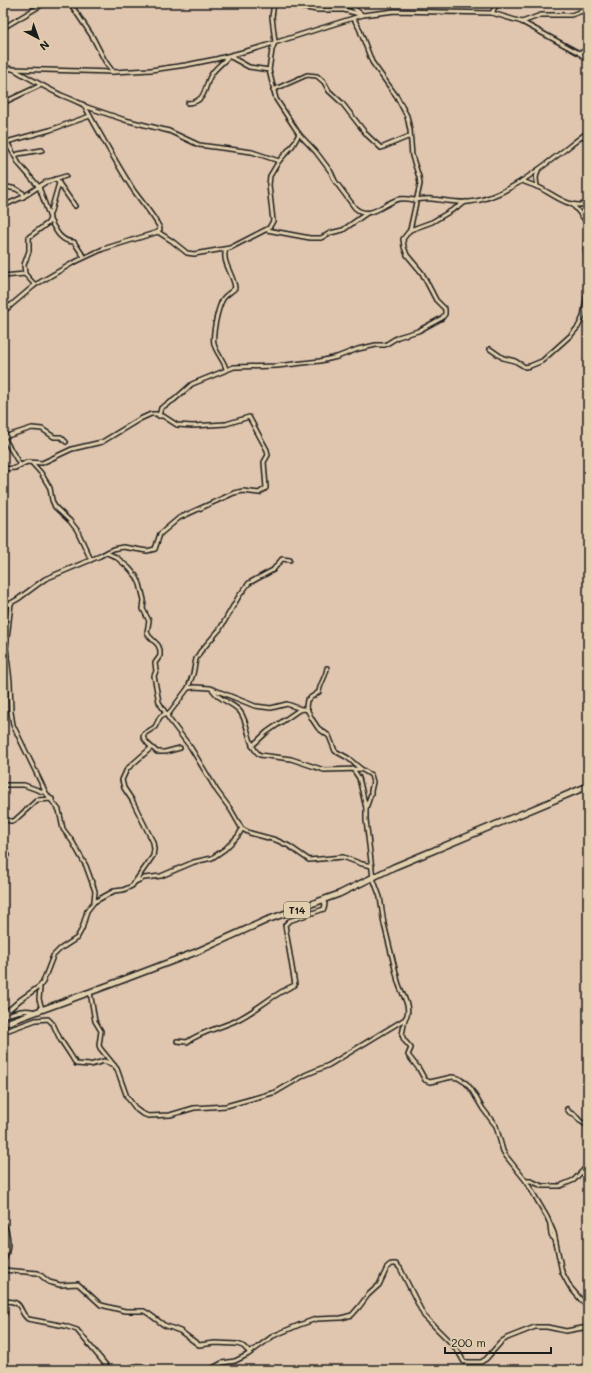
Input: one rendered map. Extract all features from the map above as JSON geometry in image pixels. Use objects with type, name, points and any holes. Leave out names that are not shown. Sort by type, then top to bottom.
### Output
[{"type":"highway","name":"T14","points":[[3,1024],[182,957],[268,920],[323,900],[394,867],[588,786]]},
{"type":"street","points":[[3,28],[45,3]]},
{"type":"street","points":[[70,3],[92,36],[105,61],[114,72]]},
{"type":"street","points":[[274,3],[272,17],[275,42],[272,50],[269,70],[273,90],[280,105],[299,134],[316,152],[335,182],[355,208],[367,213]]},
{"type":"street","points":[[292,3],[295,6],[317,10],[344,10],[363,15]]},
{"type":"street","points":[[348,3],[363,15]]},
{"type":"street","points":[[492,13],[494,7],[501,3]]},
{"type":"street","points":[[522,22],[541,15],[571,15],[588,9]]},
{"type":"street","points":[[3,67],[12,69],[114,72],[170,68],[229,56],[363,15],[395,11],[492,13],[522,22],[579,53],[588,60]]},
{"type":"street","points":[[158,416],[161,408],[174,400],[192,384],[226,369],[238,366],[277,366],[327,360],[363,347],[385,345],[398,336],[418,330],[442,318],[445,314],[445,310],[436,300],[425,278],[405,251],[403,239],[410,230],[420,180],[412,156],[407,116],[397,97],[372,62],[354,18]]},
{"type":"street","points":[[579,53],[588,50]]},
{"type":"street","points":[[229,56],[249,67],[269,70]]},
{"type":"street","points":[[188,103],[194,102],[204,95],[211,75],[229,56]]},
{"type":"street","points":[[12,69],[61,95],[125,120],[169,131],[199,145],[252,152],[279,161]]},
{"type":"street","points":[[273,90],[307,75],[317,76],[324,82],[329,91],[342,103],[367,135],[381,148],[410,136]]},
{"type":"street","points":[[3,105],[7,101],[41,84]]},
{"type":"street","points":[[84,105],[122,172],[160,227],[158,232]]},
{"type":"street","points":[[3,143],[50,130],[90,116]]},
{"type":"street","points":[[410,230],[432,222],[467,202],[484,198],[522,181],[588,132]]},
{"type":"street","points":[[266,230],[270,227],[273,221],[269,185],[270,176],[299,134]]},
{"type":"street","points":[[7,142],[24,170],[39,187],[50,215]]},
{"type":"street","points":[[15,156],[18,154],[42,150]]},
{"type":"street","points":[[537,187],[536,178],[538,170]]},
{"type":"street","points":[[3,206],[23,197],[39,187],[66,176]]},
{"type":"street","points":[[56,179],[75,206]]},
{"type":"street","points":[[522,181],[572,204],[580,205],[588,202]]},
{"type":"street","points":[[59,183],[50,220],[56,232],[66,241],[74,242],[84,257]]},
{"type":"street","points":[[3,186],[20,191],[23,193],[23,197]]},
{"type":"street","points":[[158,232],[190,254],[203,253],[226,249],[239,244],[258,232],[266,230],[310,238],[321,238],[330,233],[343,230],[367,213],[376,211],[398,199],[416,200],[430,198],[467,202]]},
{"type":"street","points":[[572,204],[587,222],[585,252],[588,261]]},
{"type":"street","points":[[35,285],[25,274],[24,265],[29,252],[29,237],[50,220]]},
{"type":"street","points":[[3,312],[35,285],[84,257],[103,249],[158,232]]},
{"type":"street","points":[[226,249],[225,258],[235,288],[224,297],[221,304],[215,330],[214,343],[226,369]]},
{"type":"street","points":[[3,276],[25,274]]},
{"type":"street","points":[[490,349],[503,358],[518,362],[525,367],[542,361],[578,327],[583,317],[588,287]]},
{"type":"street","points":[[3,299],[9,307]]},
{"type":"street","points":[[3,469],[15,468],[27,462],[42,463],[72,449],[102,442],[151,414],[163,416],[177,425],[193,426],[226,424],[250,417],[267,450],[268,455],[264,462],[266,488],[259,493],[243,491],[234,493],[179,518],[160,534],[155,549],[147,551],[120,547],[113,549],[107,553],[45,579],[11,603],[3,606]]},
{"type":"street","points":[[20,465],[4,436],[21,432],[27,428],[38,428],[54,437],[62,437],[66,442]]},
{"type":"street","points":[[32,463],[41,473],[50,488],[55,508],[70,521],[77,530],[91,560]]},
{"type":"street","points":[[107,553],[116,557],[129,568],[136,576],[140,584],[144,600],[143,608],[149,621],[147,632],[158,645],[160,650],[160,656],[155,663],[156,671],[154,680],[158,700],[166,714],[191,748],[242,829],[250,833],[276,840],[289,846],[309,860],[343,857],[372,866]]},
{"type":"street","points":[[180,748],[159,753],[145,740],[143,737],[144,734],[155,727],[160,717],[166,714],[188,688],[196,659],[200,652],[220,629],[247,585],[273,570],[282,558],[290,560]]},
{"type":"street","points":[[11,603],[6,648],[12,719],[46,793],[52,799],[61,815],[63,829],[72,841],[88,870],[95,891],[94,902]]},
{"type":"street","points":[[327,668],[326,674],[320,684],[319,692],[306,702],[308,710],[315,725],[329,736],[335,751],[348,758],[361,769],[370,773],[373,779],[371,794],[366,808]]},
{"type":"street","points":[[188,688],[195,687],[212,689],[255,706],[271,708],[287,704],[308,710]]},
{"type":"street","points":[[212,689],[220,698],[241,712],[249,732],[252,746],[256,752],[291,759],[324,770],[361,769]]},
{"type":"street","points":[[252,746],[267,732],[301,709]]},
{"type":"street","points":[[3,1016],[20,1000],[40,986],[53,956],[60,949],[75,940],[79,935],[87,912],[94,902],[114,891],[129,888],[153,856],[154,846],[145,825],[124,788],[122,780],[127,769],[152,748]]},
{"type":"street","points":[[353,769],[359,778],[366,808],[373,878],[380,897],[384,924],[397,977],[397,985],[408,1008],[402,1030],[402,1038],[411,1048],[408,1055],[419,1069],[425,1080],[430,1082],[452,1077],[458,1078],[466,1083],[471,1089],[483,1109],[496,1126],[503,1151],[526,1181],[549,1221],[554,1233],[560,1267],[565,1279],[588,1308]]},
{"type":"street","points":[[3,785],[24,785],[46,793]]},
{"type":"street","points":[[3,818],[14,821],[38,800],[52,799]]},
{"type":"street","points":[[134,883],[144,878],[161,876],[194,862],[212,858],[225,849],[238,836],[242,829]]},
{"type":"street","points":[[3,855],[8,854]]},
{"type":"street","points":[[177,1040],[187,1042],[195,1036],[237,1020],[286,989],[295,985],[284,925],[290,921],[324,909],[325,904],[323,900]]},
{"type":"street","points":[[40,986],[39,999],[42,1009]]},
{"type":"street","points":[[90,992],[95,1021],[102,1031],[99,1045],[100,1048],[118,1072],[127,1097],[137,1110],[145,1115],[170,1115],[194,1108],[223,1107],[283,1089],[305,1075],[329,1065],[405,1019]]},
{"type":"street","points":[[3,1016],[24,1010],[31,1010],[35,1012]]},
{"type":"street","points":[[3,1032],[36,1020],[48,1019],[53,1024],[58,1036],[76,1064],[90,1065],[104,1061],[114,1065]]},
{"type":"street","points":[[567,1109],[570,1113],[574,1114],[580,1121],[588,1126]]},
{"type":"street","points":[[526,1181],[531,1181],[542,1186],[560,1186],[574,1180],[588,1165]]},
{"type":"street","points":[[3,1222],[8,1238],[7,1252],[3,1262]]},
{"type":"street","points":[[209,1370],[222,1363],[234,1361],[250,1353],[269,1339],[299,1325],[316,1319],[342,1318],[352,1314],[379,1285],[387,1268],[391,1264],[395,1263],[405,1276],[424,1316],[451,1343],[464,1362],[481,1362],[486,1359],[501,1342],[534,1327],[547,1327],[566,1331],[588,1327]]},
{"type":"street","points":[[3,1270],[38,1273],[50,1282],[60,1285],[78,1284],[101,1305],[121,1310],[144,1311],[164,1324],[180,1331],[199,1345],[215,1343],[237,1344],[243,1346],[250,1353]]},
{"type":"street","points":[[3,1301],[16,1303],[21,1308],[24,1316],[28,1319],[77,1330],[110,1370]]},
{"type":"street","points":[[3,1306],[5,1312],[3,1318]]},
{"type":"street","points":[[588,1344],[588,1355]]},
{"type":"street","points":[[125,1370],[143,1366],[149,1370]]}]
